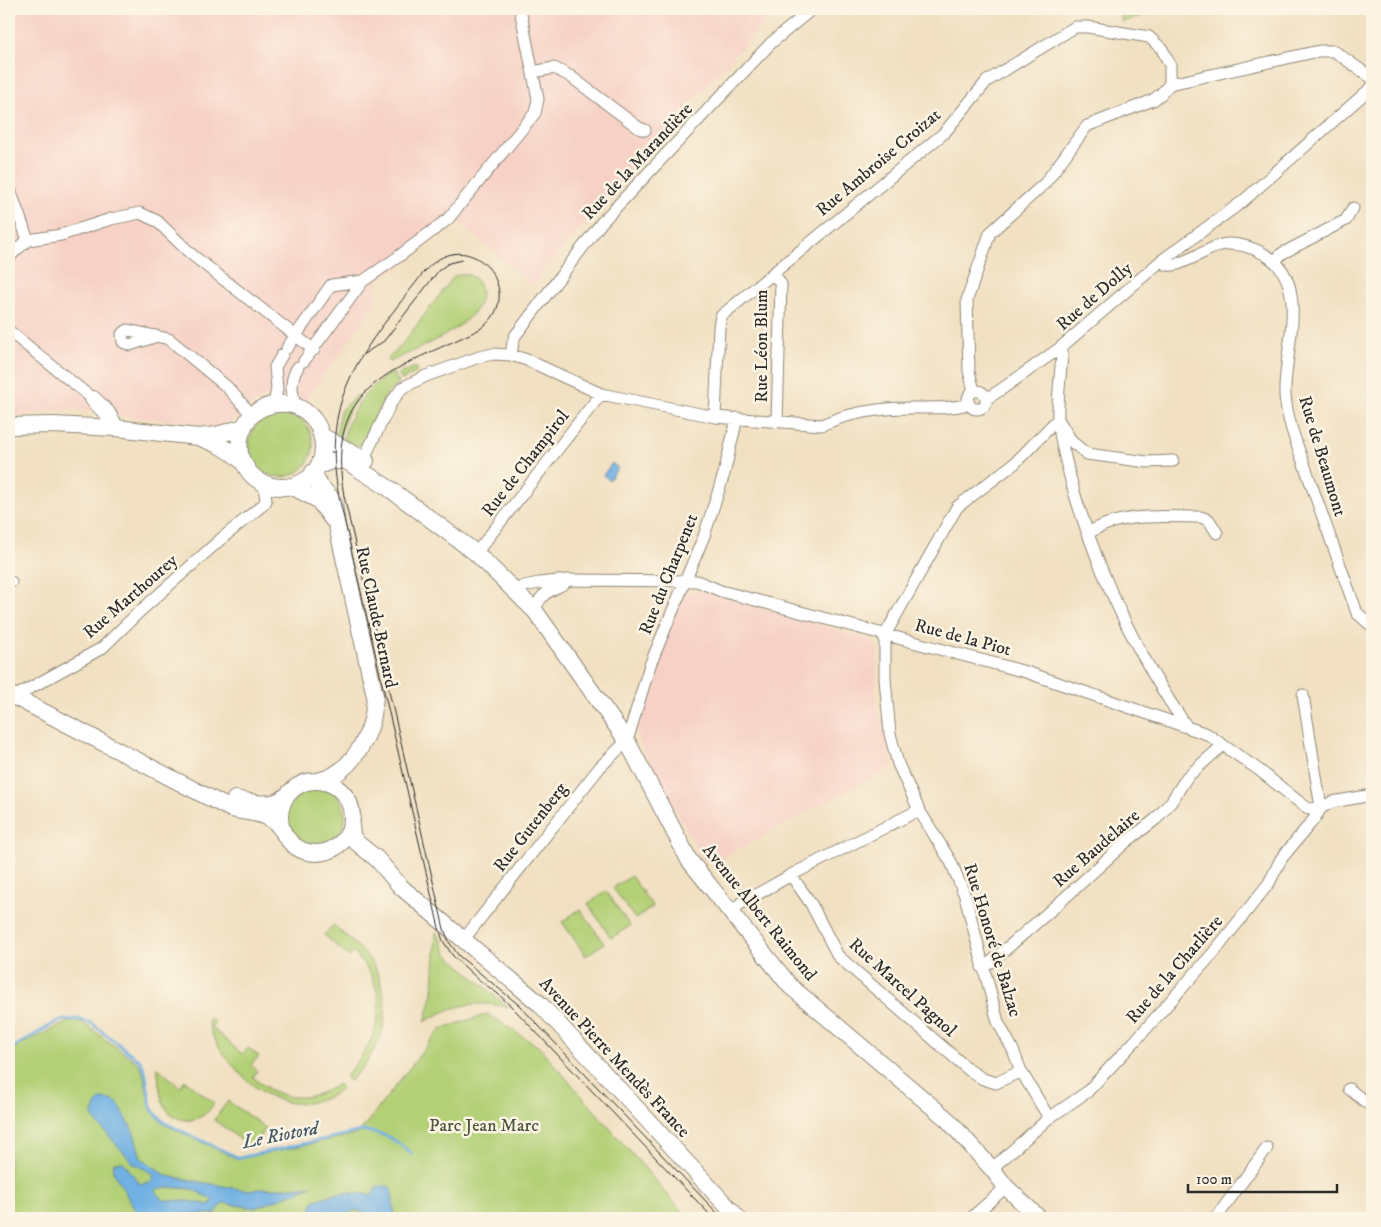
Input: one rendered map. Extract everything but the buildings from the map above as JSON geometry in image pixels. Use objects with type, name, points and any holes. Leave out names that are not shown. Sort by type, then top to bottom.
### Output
[{"type":"street","points":[[295,406],[291,384],[293,376],[314,350],[363,280],[398,258],[448,219],[535,113],[538,99],[520,9]]},
{"type":"street","name":"Rue de la Marandière","points":[[511,356],[515,336],[602,222],[771,43],[812,9]]},
{"type":"street","name":"Rue Ambroise Croizat","points":[[715,417],[718,328],[721,316],[944,133],[987,81],[1075,27],[1088,27],[1149,37],[1162,49],[1170,66],[1170,84]]},
{"type":"street","points":[[974,391],[969,371],[967,300],[990,233],[1045,183],[1087,126],[1152,100],[1162,94],[1170,84],[1319,51],[1334,52],[1372,78]]},
{"type":"street","points":[[533,72],[554,68],[570,76],[639,128],[645,130]]},
{"type":"street","name":"Rue de Dolly","points":[[1187,727],[1129,629],[1087,534],[1063,454],[1058,419],[1062,352],[1060,348],[1162,261],[1242,202],[1372,87]]},
{"type":"street","points":[[9,186],[28,240]]},
{"type":"street","points":[[1275,262],[1281,254],[1346,220],[1353,208]]},
{"type":"street","points":[[9,258],[28,240],[61,235],[111,219],[140,213],[157,221],[191,254],[314,350]]},
{"type":"street","name":"Rue de Beaumont","points":[[1162,261],[1168,265],[1178,264],[1221,245],[1243,245],[1264,254],[1275,262],[1282,271],[1289,286],[1293,307],[1285,395],[1289,415],[1357,613],[1372,626]]},
{"type":"street","name":"Rue Léon Blum","points":[[773,273],[781,284],[777,421]]},
{"type":"street","points":[[274,404],[277,389],[275,368],[284,351],[331,285],[363,280]]},
{"type":"street","points":[[9,331],[93,399],[107,413],[116,428]]},
{"type":"street","points":[[157,336],[169,340],[228,387],[248,421]]},
{"type":"street","points":[[986,399],[982,392],[974,391],[969,395],[969,404],[972,408],[978,409],[983,406],[986,399],[1060,348]]},
{"type":"street","points":[[198,437],[218,444],[242,461],[253,477],[277,486],[302,482],[316,469],[334,460],[359,462],[367,452],[391,402],[402,388],[426,376],[479,357],[493,354],[527,360],[601,394],[715,417],[822,425],[835,419],[887,409],[956,407],[969,404]]},
{"type":"street","name":"Rue de Champirol","points":[[476,553],[601,394]]},
{"type":"street","points":[[9,426],[52,425],[116,428],[198,437],[217,435],[248,421],[260,409],[274,404],[285,404],[303,410],[313,418],[322,436],[323,452],[316,469]]},
{"type":"street","name":"Rue du Charpenet","points":[[628,741],[650,665],[704,536],[724,474],[737,418]]},
{"type":"street","points":[[1058,419],[1072,442],[1087,454],[1140,461],[1173,461]]},
{"type":"street","name":"Rue Honoré de Balzac","points":[[1049,1118],[1021,1071],[1013,1050],[998,1022],[982,967],[965,896],[951,862],[919,810],[898,764],[890,734],[885,679],[885,635],[957,507],[1015,463],[1058,419]]},
{"type":"street","points":[[242,461],[239,444],[248,421]]},
{"type":"street","name":"Avenue Albert Raimond","points":[[322,436],[359,462],[390,489],[476,553],[535,611],[628,741],[689,860],[790,986],[948,1120],[1006,1187],[1039,1218]]},
{"type":"street","name":"Rue Claude Bernard","points":[[316,469],[320,486],[334,504],[337,526],[375,696],[372,720],[366,737],[354,758],[332,777],[317,781]]},
{"type":"street","name":"Rue Claude Bernard","points":[[277,486],[318,500],[337,526]]},
{"type":"street","name":"Rue Marthourey","points":[[11,695],[102,648],[221,539],[266,502],[277,486]]},
{"type":"street","points":[[1087,534],[1098,526],[1120,520],[1200,516],[1209,520],[1217,533]]},
{"type":"street","points":[[535,611],[538,600],[548,591],[568,580]]},
{"type":"street","name":"Rue de la Piot","points":[[516,591],[524,586],[568,580],[697,581],[721,591],[1026,672],[1207,734],[1259,770],[1308,809],[1321,808]]},
{"type":"street","points":[[11,695],[231,809],[269,817],[276,822],[290,841],[306,851],[340,850],[352,854],[370,868],[401,887]]},
{"type":"street","points":[[1303,695],[1321,808],[1332,802],[1372,796]]},
{"type":"street","name":"Rue Gutenberg","points":[[464,939],[600,767],[628,741]]},
{"type":"street","name":"Rue Baudelaire","points":[[982,967],[991,962],[1126,842],[1156,819],[1171,802],[1187,777],[1223,745]]},
{"type":"street","points":[[329,851],[344,840],[351,827],[352,816],[347,798],[346,783],[354,758]]},
{"type":"street","points":[[208,796],[267,803],[278,802],[299,785],[317,781],[334,786],[347,798]]},
{"type":"street","points":[[281,829],[280,812],[282,802],[286,796]]},
{"type":"street","name":"Rue de la Charlière","points":[[993,1170],[997,1164],[1049,1118],[1087,1092],[1216,950],[1269,883],[1281,859],[1314,820],[1321,808]]},
{"type":"street","points":[[731,912],[740,904],[791,875],[919,810]]},
{"type":"street","name":"Avenue Pierre Mendès France","points":[[351,827],[352,835],[356,842],[377,860],[401,887],[541,1005],[738,1218]]},
{"type":"street","name":"Rue Marcel Pagnol","points":[[791,875],[811,904],[838,956],[969,1070],[983,1079],[996,1083],[1021,1071]]},
{"type":"street","points":[[1349,1088],[1372,1107]]},
{"type":"street","points":[[1216,1218],[1267,1148]]},
{"type":"street","points":[[971,1218],[1006,1187]]},
{"type":"shaded area","points":[[9,9],[777,9],[658,139],[547,266],[533,286],[456,220],[409,260],[378,280],[375,304],[305,401],[285,395],[257,399],[245,411],[225,425],[210,427],[197,423],[127,417],[71,409],[9,418]]},
{"type":"shaded area","points":[[698,589],[860,636],[877,646],[875,699],[893,767],[708,865],[702,858],[644,751],[638,738],[637,726],[656,663],[682,596]]},
{"type":"green space","points":[[1118,9],[1165,9],[1122,22]]},
{"type":"green space","points":[[461,274],[471,276],[478,283],[481,297],[476,309],[465,321],[450,332],[390,362],[388,359],[404,342],[454,276]]},
{"type":"green space","points":[[416,367],[417,372],[402,380],[398,374]]},
{"type":"green space","points":[[392,372],[399,382],[386,395],[362,444],[356,446],[343,439],[355,409],[375,385]]},
{"type":"green space","points":[[357,395],[339,437],[336,435],[340,411]]},
{"type":"green space","points":[[275,413],[287,413],[304,422],[311,433],[313,445],[311,457],[304,468],[287,477],[275,477],[263,472],[254,463],[249,451],[249,439],[254,427],[263,418]]},
{"type":"green space","points":[[315,786],[332,791],[340,799],[345,816],[340,833],[332,841],[315,846],[298,841],[290,833],[285,816],[290,799],[298,791]]},
{"type":"green space","points":[[631,876],[653,907],[635,919],[613,888]]},
{"type":"green space","points":[[606,891],[630,926],[611,938],[588,904]]},
{"type":"green space","points":[[580,909],[604,943],[586,956],[562,922]]},
{"type":"green space","points":[[333,925],[359,948],[372,963],[379,978],[385,1002],[385,1014],[380,1039],[367,1061],[350,1081],[345,1077],[357,1062],[374,1031],[378,1015],[378,999],[375,984],[366,968],[353,952],[349,957],[324,935]]},
{"type":"green space","points":[[436,932],[447,954],[509,1008],[487,1004],[466,1005],[445,1011],[425,1022],[433,993]]},
{"type":"green space","name":"Parc Jean Marc","points":[[488,1014],[539,1047],[688,1218],[9,1218],[9,1052],[11,1049],[68,1022],[82,1022],[138,1063],[143,1072],[151,1110],[164,1124],[238,1159],[358,1134],[440,1029]]},
{"type":"green space","points":[[211,1018],[215,1022],[211,1027],[242,1054],[248,1048],[259,1056],[251,1065],[257,1071],[253,1077],[273,1091],[294,1097],[305,1097],[315,1095],[338,1084],[342,1089],[325,1098],[309,1103],[293,1103],[278,1100],[264,1093],[250,1083],[223,1053],[210,1029],[208,1019]]},
{"type":"green space","points":[[157,1067],[180,1087],[185,1080],[214,1103],[209,1110],[197,1119],[182,1120],[175,1117],[164,1105]]},
{"type":"green space","points":[[228,1101],[266,1128],[252,1148],[214,1120]]},
{"type":"water","points":[[612,463],[618,468],[609,480],[603,475]]},
{"type":"water","points":[[101,1099],[118,1103],[134,1133],[141,1158],[167,1176],[245,1190],[312,1186],[255,1208],[223,1203],[215,1214],[138,1215],[113,1171],[114,1162],[123,1162],[140,1184],[151,1182],[154,1174],[133,1163],[92,1117],[97,1103]],"holes":[[[168,1187],[192,1189],[213,1200],[210,1205],[188,1201],[162,1200],[155,1189]]]},
{"type":"water","points":[[390,1187],[392,1192],[395,1218],[369,1218],[358,1211],[351,1212],[345,1218],[313,1218],[312,1216],[311,1210],[314,1201],[329,1195],[342,1193],[372,1195],[376,1188]]},
{"type":"waterway","name":"Le Riotord","points":[[9,1050],[58,1021],[77,1019],[91,1023],[140,1061],[145,1071],[151,1106],[165,1123],[239,1158],[361,1131],[389,1137],[412,1154]]},
{"type":"tram line","points":[[713,1218],[514,1009],[453,956],[443,941],[439,928],[339,497],[334,461],[336,429],[342,400],[352,374],[383,325],[424,272],[442,257],[460,253],[476,258],[489,268],[497,283],[499,300],[493,316],[478,330],[394,370],[372,386],[356,404],[345,428],[341,458],[344,496],[444,929],[449,942],[459,956],[519,1005],[722,1218]]},
{"type":"tram line","points":[[364,354],[384,341],[439,270],[449,263],[462,260]]}]
